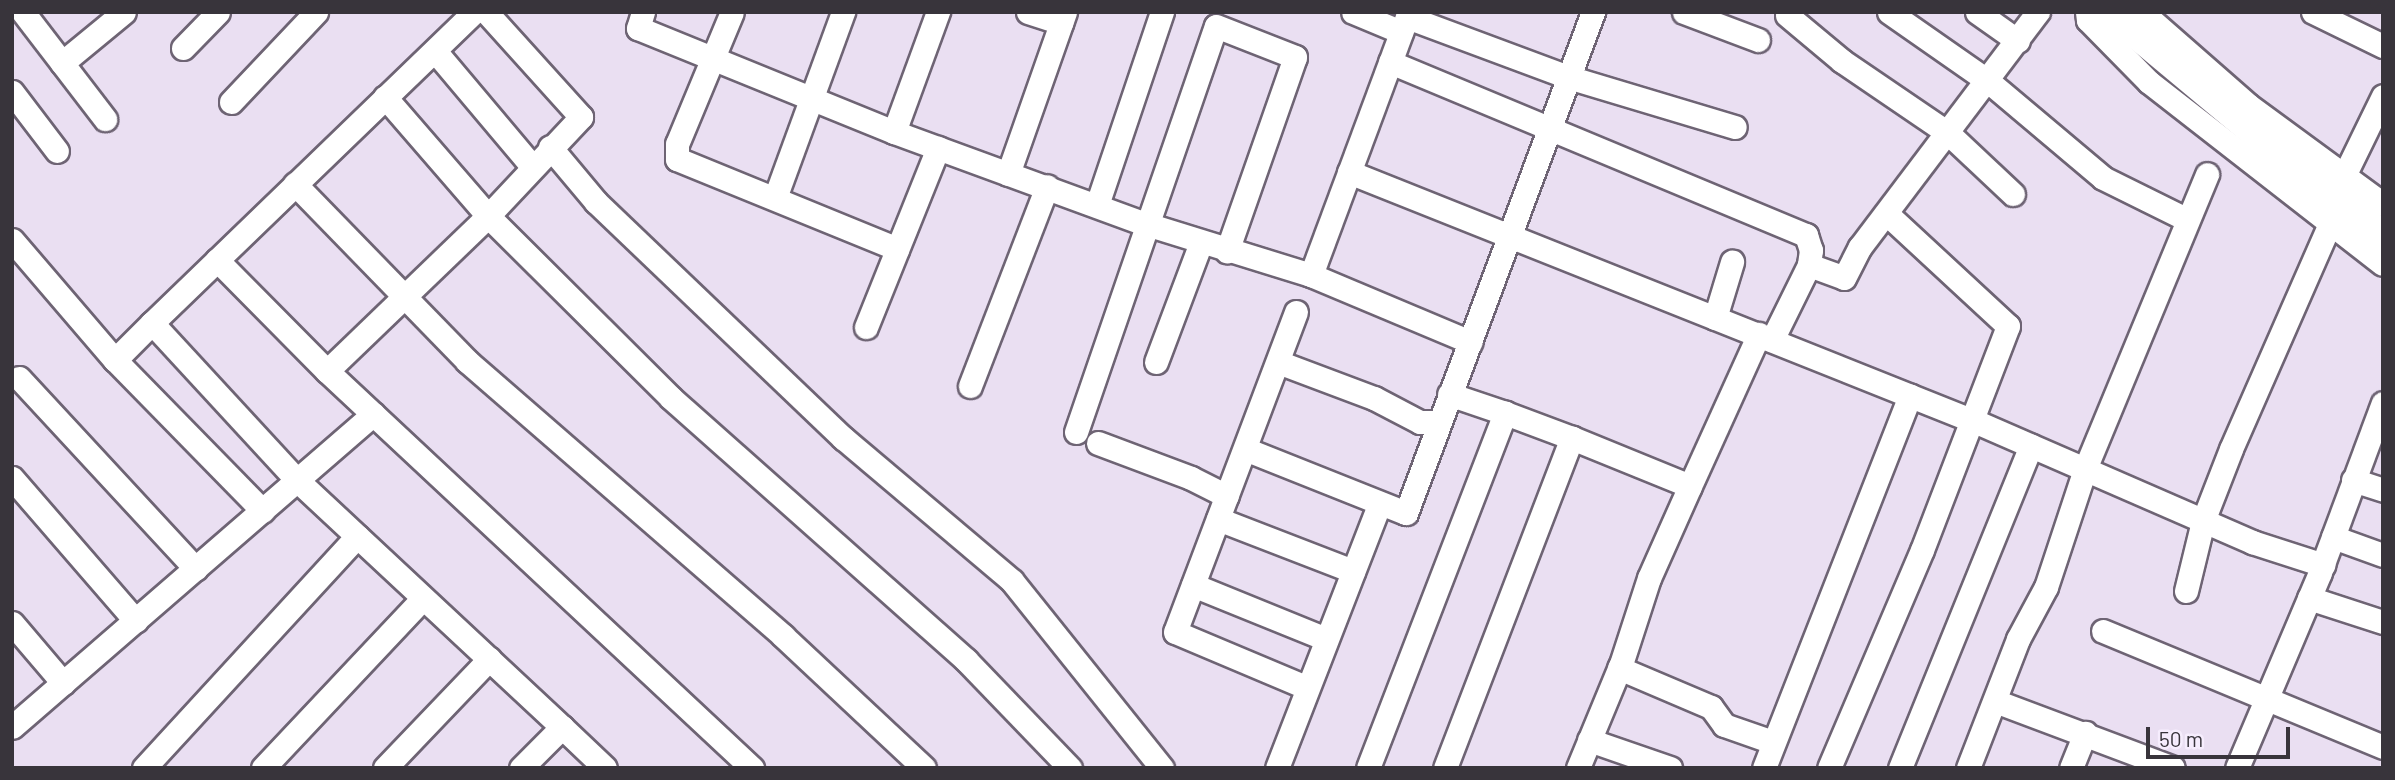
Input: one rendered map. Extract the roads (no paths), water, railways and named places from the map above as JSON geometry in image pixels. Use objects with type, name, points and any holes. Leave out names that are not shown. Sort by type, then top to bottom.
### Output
[{"type":"main road","points":[[2115,12],[2383,238]]},
{"type":"street","points":[[12,21],[23,12],[105,119]]},
{"type":"street","points":[[62,63],[124,12]]},
{"type":"street","points":[[183,48],[218,12]]},
{"type":"street","points":[[231,102],[316,12]]},
{"type":"street","points":[[115,360],[474,12]]},
{"type":"street","points":[[327,371],[488,216],[531,165],[581,117],[486,12]]},
{"type":"street","points":[[643,12],[638,28],[894,132],[1227,251],[1311,275],[1469,342]]},
{"type":"street","points":[[732,12],[677,144],[677,159],[897,250]]},
{"type":"street","points":[[775,198],[844,12]]},
{"type":"street","points":[[894,132],[938,12]]},
{"type":"street","points":[[1008,174],[1063,18],[1028,12]]},
{"type":"street","points":[[1097,205],[1162,12]]},
{"type":"street","points":[[1353,12],[1406,20],[1568,76],[1735,127]]},
{"type":"street","points":[[1245,449],[1406,513],[1438,422],[1551,133],[1568,76],[1593,12]]},
{"type":"street","points":[[1684,12],[1758,40]]},
{"type":"street","points":[[1889,12],[1988,81],[2103,178],[2186,219]]},
{"type":"street","points":[[1977,12],[2018,41]]},
{"type":"street","points":[[1809,265],[1844,278],[1886,213],[2038,12]]},
{"type":"street","points":[[2087,12],[2088,20],[2150,82],[2383,264]]},
{"type":"street","points":[[2115,12],[2151,20],[2248,105],[2383,204]]},
{"type":"street","points":[[2313,12],[2383,46]]},
{"type":"street","points":[[1787,15],[1842,61],[1948,133],[2013,194]]},
{"type":"street","points":[[1311,275],[1406,20]]},
{"type":"street","points":[[1076,432],[1216,26],[1295,57],[1227,251]]},
{"type":"street","points":[[435,51],[531,165]]},
{"type":"street","points":[[1390,62],[1551,133],[1806,236],[1811,250],[1809,265],[1765,337],[1690,485],[1648,578],[1619,668],[1578,768]]},
{"type":"street","points":[[12,92],[57,151]]},
{"type":"street","points":[[2344,176],[2383,96]]},
{"type":"street","points":[[384,97],[488,216],[671,398],[966,660],[1070,768]]},
{"type":"street","points":[[550,147],[596,202],[842,438],[1013,581],[1162,768]]},
{"type":"street","points":[[866,327],[938,148]]},
{"type":"street","points":[[1349,172],[1973,421],[2203,521],[2323,565]]},
{"type":"street","points":[[1968,768],[2018,639],[2046,587],[2085,469],[2186,219],[2207,174]]},
{"type":"street","points":[[295,184],[477,370],[783,636],[925,768]]},
{"type":"street","points":[[970,386],[1047,186]]},
{"type":"street","points":[[1829,768],[1973,421],[2008,326],[1886,213]]},
{"type":"street","points":[[2186,591],[2203,521],[2252,396],[2331,222]]},
{"type":"street","points":[[12,240],[115,360],[262,512]]},
{"type":"street","points":[[1156,362],[1201,242]]},
{"type":"street","points":[[217,260],[327,371],[752,768]]},
{"type":"street","points":[[1715,318],[1732,262]]},
{"type":"street","points":[[1296,312],[1175,632],[1306,687]]},
{"type":"street","points":[[152,323],[298,481],[605,768]]},
{"type":"street","points":[[1278,362],[1374,398],[1420,422],[1438,422]]},
{"type":"street","points":[[19,378],[196,569]]},
{"type":"street","points":[[1449,394],[1572,438],[1690,485]]},
{"type":"street","points":[[1764,768],[1910,396]]},
{"type":"street","points":[[2237,768],[2323,565],[2383,403]]},
{"type":"street","points":[[1368,768],[1505,413]]},
{"type":"street","points":[[12,727],[373,414]]},
{"type":"street","points":[[1445,768],[1572,438]]},
{"type":"street","points":[[1098,443],[1191,478],[1227,496]]},
{"type":"street","points":[[1900,768],[2031,446]]},
{"type":"street","points":[[12,478],[136,621]]},
{"type":"street","points":[[2353,480],[2383,490]]},
{"type":"street","points":[[1277,768],[1306,687],[1380,503]]},
{"type":"street","points":[[1218,519],[1353,571]]},
{"type":"street","points":[[144,768],[357,536]]},
{"type":"street","points":[[2333,537],[2383,555]]},
{"type":"street","points":[[1193,585],[1326,639]]},
{"type":"street","points":[[263,768],[423,597]]},
{"type":"street","points":[[2309,598],[2383,622]]},
{"type":"street","points":[[12,623],[63,683]]},
{"type":"street","points":[[2103,631],[2383,747]]},
{"type":"street","points":[[385,768],[489,659]]},
{"type":"street","points":[[1619,668],[1711,707],[1724,725],[1773,742]]},
{"type":"street","points":[[1995,701],[2173,768]]},
{"type":"street","points":[[521,768],[562,727]]},
{"type":"street","points":[[2071,768],[2085,733]]},
{"type":"street","points":[[1589,740],[1670,768]]}]
